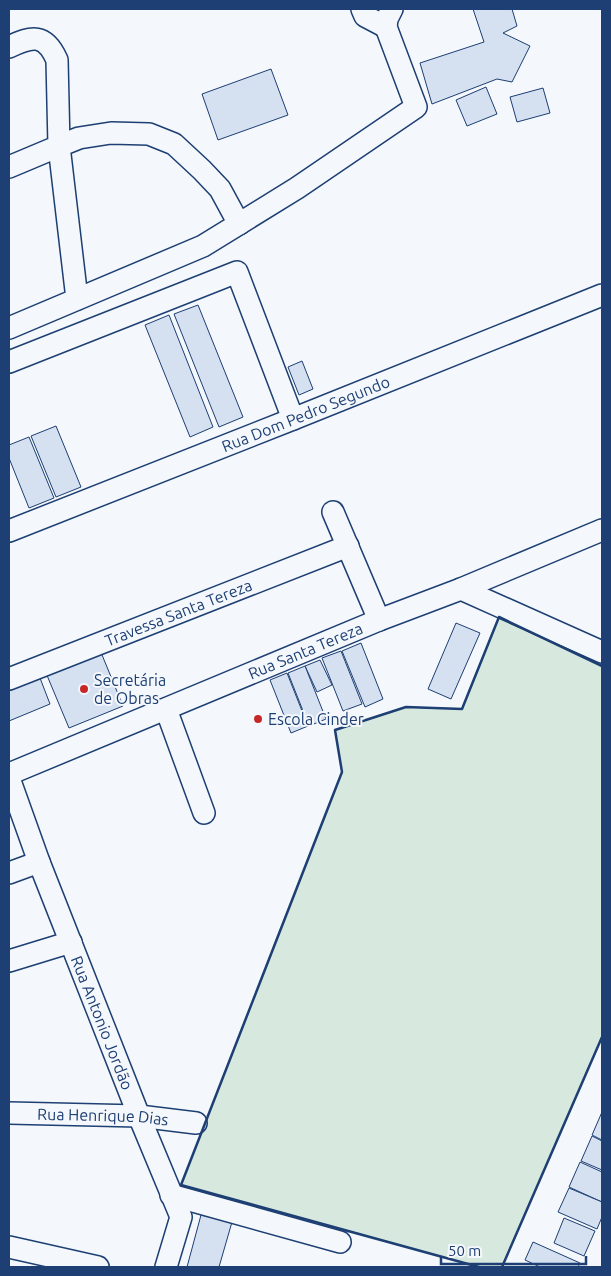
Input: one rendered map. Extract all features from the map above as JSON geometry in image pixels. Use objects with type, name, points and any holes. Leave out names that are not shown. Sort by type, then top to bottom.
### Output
[{"type":"street","points":[[9,328],[203,246],[296,188],[416,108],[389,18],[365,16],[362,9]]},
{"type":"street","points":[[9,47],[26,39],[36,39],[53,51],[57,60],[59,146],[77,299]]},
{"type":"street","points":[[9,167],[79,138],[111,133],[149,134],[174,144],[202,170],[220,189],[239,224]]},
{"type":"street","points":[[9,362],[238,272],[293,419]]},
{"type":"street","name":"Rua Dom Pedro Segundo","points":[[9,531],[602,295]]},
{"type":"street","points":[[333,512],[379,620]]},
{"type":"street","name":"Rua Santa Tereza","points":[[9,774],[379,620],[461,589],[602,530]]},
{"type":"street","name":"Travessa Santa Tereza","points":[[9,679],[348,546]]},
{"type":"street","points":[[461,589],[602,652]]},
{"type":"street","points":[[166,709],[204,813]]},
{"type":"street","name":"Rua Antonio Jordão","points":[[9,778],[39,862],[180,1217],[166,1267]]},
{"type":"street","points":[[9,872],[39,862]]},
{"type":"street","points":[[9,961],[71,942]]},
{"type":"street","name":"Rua Henrique Dias","points":[[9,1113],[139,1116],[196,1123]]},
{"type":"street","points":[[171,1195],[340,1242]]},
{"type":"street","points":[[9,1247],[98,1267]]},
{"type":"shaded area","points":[[499,617],[602,666],[602,1037],[502,1267],[479,1267],[181,1185],[342,772],[335,730],[406,707],[462,709]]},
{"type":"building","points":[[473,9],[512,9],[517,26],[503,33],[530,46],[512,82],[497,79],[432,104],[420,63],[484,42]]},
{"type":"building","points":[[271,69],[288,115],[218,140],[202,94]]},
{"type":"building","points":[[486,87],[497,114],[467,126],[456,100]]},
{"type":"building","points":[[543,88],[550,113],[517,122],[510,97]]},
{"type":"building","points":[[198,305],[243,417],[219,427],[174,314]]},
{"type":"building","points":[[169,315],[213,427],[190,437],[145,325]]},
{"type":"building","points":[[302,361],[313,389],[299,395],[288,367]]},
{"type":"building","points":[[56,426],[81,487],[56,497],[31,436]]},
{"type":"building","points":[[29,437],[54,498],[29,508],[9,458],[9,445]]},
{"type":"building","points":[[456,623],[480,633],[451,699],[428,689]]},
{"type":"building","points":[[361,643],[383,699],[365,707],[342,651]]},
{"type":"building","name":"Secretária de Obras","points":[[100,650],[123,706],[69,728],[46,673]]},
{"type":"building","points":[[341,651],[362,704],[343,711],[322,658]]},
{"type":"building","points":[[320,660],[332,685],[317,692],[305,666]]},
{"type":"building","points":[[305,666],[326,719],[309,726],[288,673]]},
{"type":"building","points":[[287,673],[308,726],[291,733],[270,680]]},
{"type":"building","points":[[40,678],[50,704],[9,721],[9,690]]},
{"type":"building","points":[[602,1112],[602,1140],[592,1135]]},
{"type":"building","points":[[592,1136],[602,1141],[602,1170],[581,1161]]},
{"type":"building","points":[[580,1162],[602,1172],[602,1202],[569,1187]]},
{"type":"building","points":[[569,1188],[602,1202],[602,1217],[597,1229],[558,1212]]},
{"type":"building","points":[[201,1215],[232,1222],[219,1267],[187,1267]]},
{"type":"building","points":[[564,1218],[595,1231],[584,1256],[554,1243]]},
{"type":"building","points":[[533,1242],[580,1263],[578,1267],[540,1267],[525,1260]]},
{"type":"wall","points":[[479,1267],[181,1185],[342,772],[335,730],[406,707],[462,709],[499,617],[602,666]]},
{"type":"wall","points":[[502,1267],[602,1037]]},
{"type":"place","name":"Secretária de Obras","points":[[84,689]]},
{"type":"place","name":"Escola Cinder","points":[[258,719]]}]
